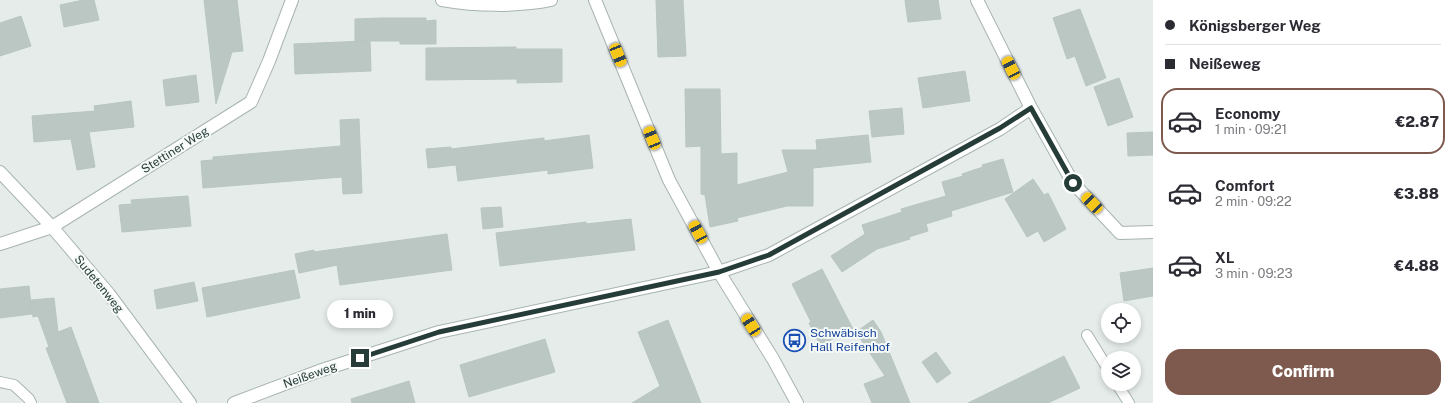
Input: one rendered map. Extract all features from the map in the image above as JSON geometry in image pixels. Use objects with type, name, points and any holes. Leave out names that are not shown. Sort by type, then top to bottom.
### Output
[{"type":"street","name":"Stettiner Weg","points":[[0,244],[52,227],[251,102],[270,61],[292,0]]},
{"type":"street","points":[[442,0],[532,4],[552,0]]},
{"type":"street","points":[[595,0],[669,180],[719,272],[773,359],[797,403]]},
{"type":"street","points":[[977,0],[1031,108],[1073,183],[1120,233],[1153,232]]},
{"type":"street","name":"Neißeweg","points":[[234,403],[319,371],[439,332],[719,272],[769,255],[1000,128],[1031,108]]},
{"type":"street","name":"Sudetenweg","points":[[0,172],[52,227],[109,294],[190,403]]},
{"type":"lane","points":[[1087,335],[1101,358]]},
{"type":"lane","points":[[0,382],[14,385],[29,399],[31,403]]},
{"type":"lane","points":[[1121,391],[1129,403]]},
{"type":"building","points":[[83,0],[94,0],[99,20],[64,27],[60,5]]},
{"type":"building","points":[[204,0],[237,0],[243,51],[232,52],[216,104]]},
{"type":"building","points":[[656,0],[683,0],[686,56],[658,57]]},
{"type":"building","points":[[905,0],[938,0],[941,19],[908,22]]},
{"type":"building","points":[[1080,9],[1106,78],[1086,86],[1075,56],[1067,59],[1053,18]]},
{"type":"building","points":[[21,16],[31,46],[0,56],[0,23]]},
{"type":"building","points":[[426,18],[426,21],[436,20],[436,44],[400,44],[400,41],[370,41],[371,71],[295,74],[294,44],[355,41],[355,19]]},
{"type":"building","points":[[516,47],[516,49],[562,49],[562,82],[517,83],[517,79],[426,80],[426,48]]},
{"type":"building","points":[[965,71],[970,101],[923,108],[918,78]]},
{"type":"building","points":[[196,75],[199,102],[166,106],[163,80]]},
{"type":"building","points":[[1119,78],[1133,117],[1108,126],[1094,87]]},
{"type":"building","points":[[685,89],[720,89],[721,154],[737,153],[737,185],[788,172],[782,150],[817,150],[816,140],[868,135],[871,162],[813,168],[813,206],[787,206],[737,218],[738,221],[710,227],[705,195],[701,194],[701,146],[686,147]]},
{"type":"building","points":[[131,101],[134,127],[89,132],[95,167],[77,170],[71,139],[34,142],[32,116],[95,111],[94,106]]},
{"type":"building","points":[[902,108],[904,134],[872,137],[869,111]]},
{"type":"building","points":[[359,119],[362,193],[343,194],[342,177],[203,188],[201,161],[213,160],[213,157],[341,146],[340,120]]},
{"type":"building","points":[[1153,132],[1153,155],[1128,156],[1127,133]]},
{"type":"building","points":[[589,135],[593,168],[548,174],[548,170],[458,181],[456,165],[428,168],[426,149],[451,147],[451,149],[544,138],[544,141]]},
{"type":"building","points":[[1003,159],[1013,192],[951,211],[952,216],[926,224],[928,231],[909,237],[910,239],[877,249],[842,272],[831,256],[865,234],[862,225],[902,212],[901,209],[946,196],[942,182],[963,176],[962,174],[983,167],[982,165]]},
{"type":"building","points":[[1033,179],[1044,195],[1048,193],[1066,229],[1044,242],[1038,231],[1027,237],[1005,199]]},
{"type":"building","points":[[188,196],[191,226],[122,232],[119,205],[132,204],[131,200]]},
{"type":"building","points":[[501,207],[503,227],[483,229],[481,208]]},
{"type":"building","points":[[631,219],[635,250],[500,266],[496,233],[586,222],[586,224]]},
{"type":"building","points":[[447,234],[452,270],[340,285],[337,265],[299,273],[295,254],[314,250],[314,252]]},
{"type":"building","points":[[1153,268],[1153,296],[1124,301],[1120,273]]},
{"type":"building","points":[[822,269],[853,329],[820,345],[809,323],[811,322],[792,284]]},
{"type":"building","points":[[294,270],[300,298],[207,317],[202,288]]},
{"type":"building","points":[[194,282],[198,301],[157,309],[154,290]]},
{"type":"building","points":[[29,286],[32,314],[0,318],[0,289]]},
{"type":"building","points":[[54,298],[58,332],[71,327],[99,403],[67,403],[46,348],[49,347],[38,316],[33,317],[31,300]]},
{"type":"building","points":[[668,320],[701,403],[632,403],[660,386],[638,332]]},
{"type":"building","points":[[873,320],[881,332],[910,403],[872,403],[864,384],[885,376],[856,332]]},
{"type":"building","points":[[545,339],[555,372],[469,397],[460,365]]},
{"type":"building","points":[[936,352],[951,373],[937,383],[922,362]]},
{"type":"building","points":[[1064,356],[1080,388],[1048,403],[968,403]]},
{"type":"building","points":[[409,381],[415,403],[352,403],[351,399]]},
{"type":"place","name":"Schwäbisch Hall Reifenhof","points":[[795,340]]},
{"type":"route","points":[[360,358],[439,332],[719,272],[769,255],[1000,128],[1031,108],[1073,183]]}]
